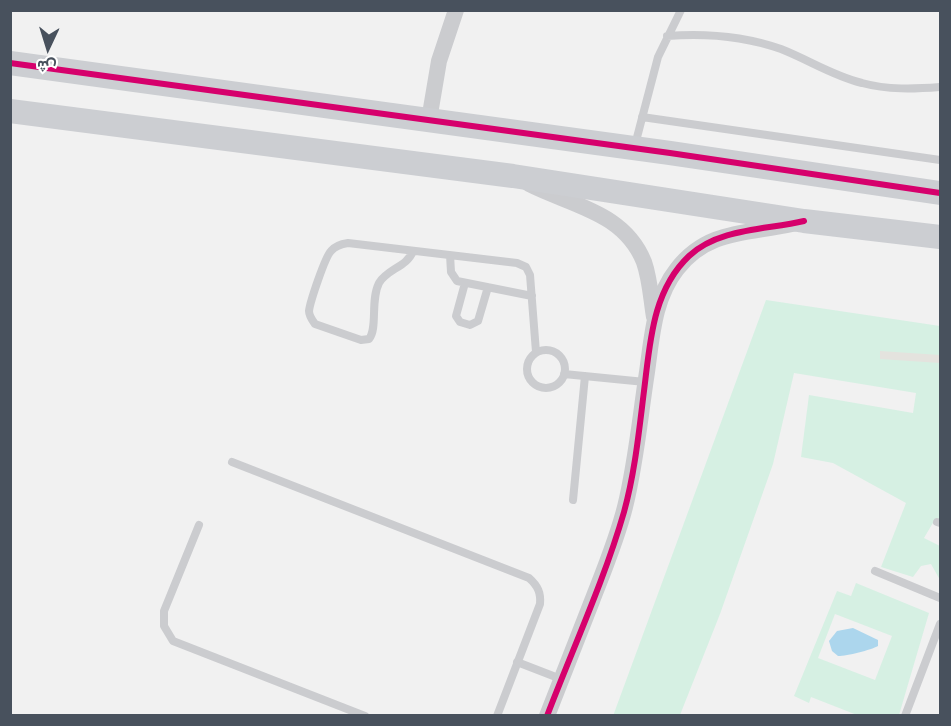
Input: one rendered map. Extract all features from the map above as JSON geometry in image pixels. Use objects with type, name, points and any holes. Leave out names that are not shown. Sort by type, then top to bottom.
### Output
[{"type":"street","points":[[429,120],[439,61],[456,10]]},
{"type":"street","points":[[10,63],[634,148],[940,193]]},
{"type":"street","points":[[10,111],[513,176],[804,221],[940,237]]},
{"type":"street","points":[[513,176],[596,213],[613,222],[626,234],[637,248],[644,264],[654,318]]},
{"type":"street","points":[[547,716],[610,556],[622,516],[635,458],[654,318],[666,286],[690,255],[706,244],[723,236],[804,221]]},
{"type":"lane","points":[[634,148],[658,57],[681,10]]},
{"type":"lane","points":[[667,36],[736,37],[781,49],[822,69],[863,84],[905,89],[940,87]]},
{"type":"lane","points":[[642,117],[940,160]]},
{"type":"lane","points":[[413,251],[408,260],[394,268],[380,281],[373,303],[373,332],[369,339],[361,340],[312,321],[309,311],[325,260],[335,247],[348,243],[521,264],[526,267],[530,275],[536,352],[527,364],[527,372],[534,384],[541,387],[556,385],[564,374],[565,366],[557,354],[551,350],[536,352]]},
{"type":"lane","points":[[450,255],[452,276],[457,281],[532,296]]},
{"type":"lane","points":[[465,283],[456,316],[460,322],[470,325],[478,321],[488,287]]},
{"type":"lane","points":[[564,374],[645,382]]},
{"type":"lane","points":[[573,500],[585,376]]},
{"type":"lane","points":[[232,462],[529,578],[539,590],[540,604],[496,716]]},
{"type":"lane","points":[[199,525],[164,611],[164,626],[173,640],[366,716]]},
{"type":"lane","points":[[875,572],[940,598]]},
{"type":"lane","points":[[905,716],[940,624]]},
{"type":"lane","points":[[517,662],[561,679]]},
{"type":"green space","points":[[766,300],[940,326],[940,523],[934,521],[924,538],[940,546],[940,580],[931,564],[921,566],[913,577],[881,567],[906,503],[833,463],[801,457],[809,395],[913,413],[916,393],[794,373],[773,464],[720,614],[680,715],[613,716]]},
{"type":"green space","points":[[856,583],[929,613],[899,715],[857,715],[811,697],[809,703],[794,696],[837,591],[851,596]],"holes":[[[835,614],[892,636],[875,680],[818,658]]]},
{"type":"sand","points":[[880,351],[940,355],[940,363],[880,359]]},
{"type":"water","points":[[853,628],[878,640],[878,646],[859,653],[838,656],[832,651],[829,641],[837,631]]},
{"type":"cycle path","points":[[10,63],[670,153],[940,193]]},
{"type":"cycle path","points":[[547,716],[598,589],[624,512],[636,451],[651,337],[667,285],[689,256],[714,240],[744,231],[804,221]]}]
